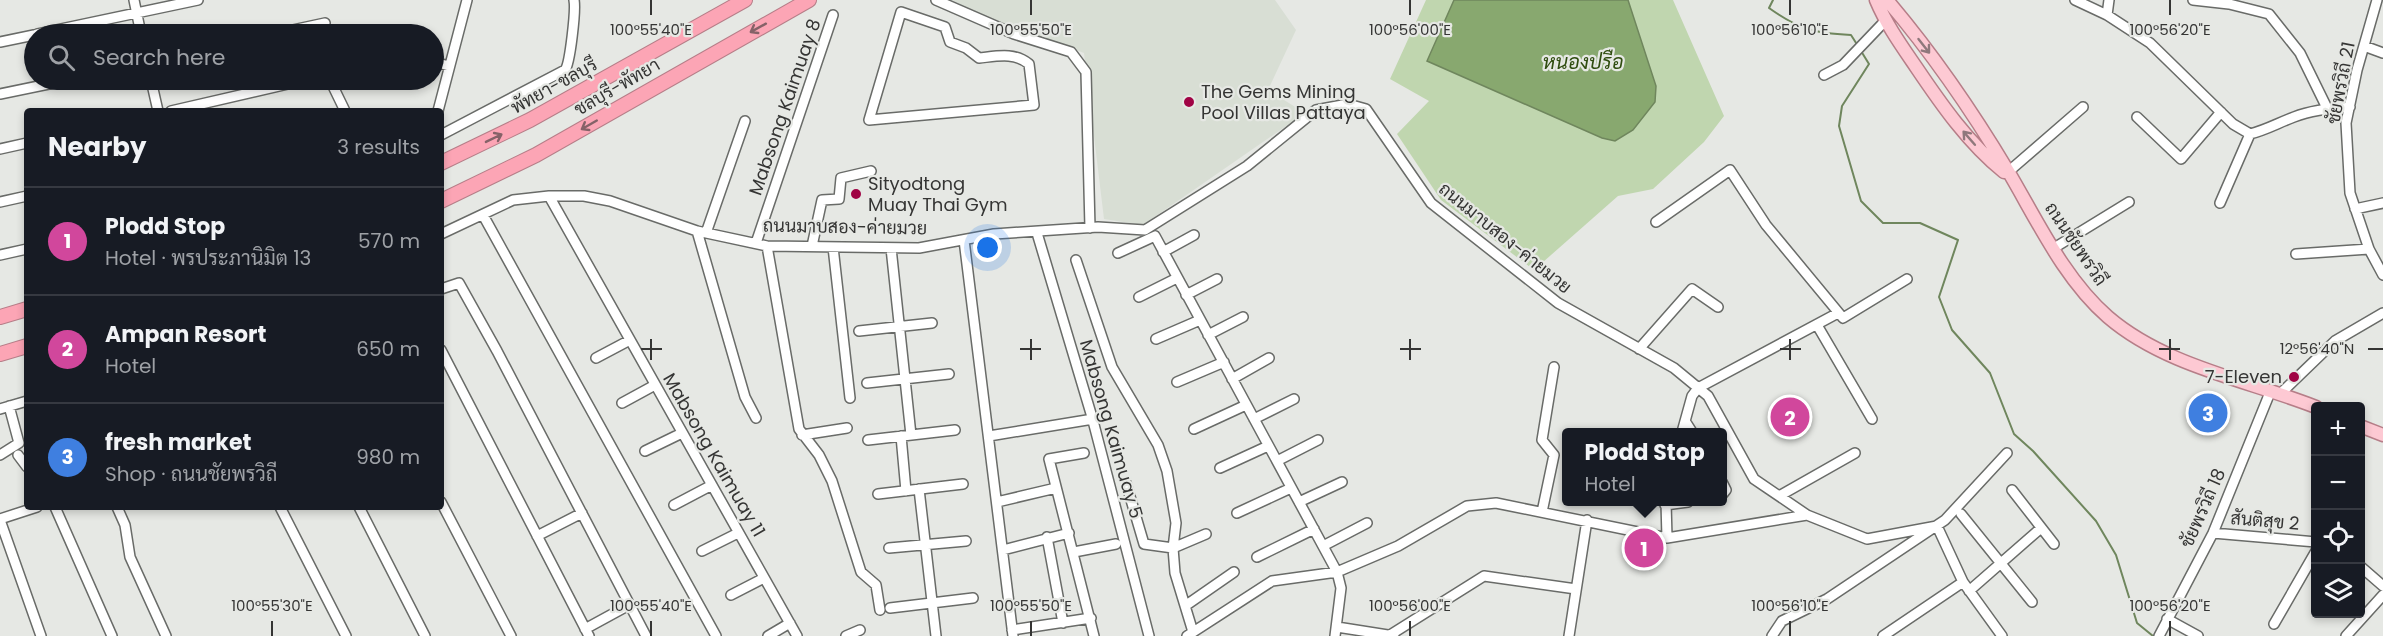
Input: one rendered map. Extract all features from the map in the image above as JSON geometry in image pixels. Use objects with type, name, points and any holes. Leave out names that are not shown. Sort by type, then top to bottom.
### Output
[{"type":"highway","name":"พัทยา-ชลบุรี","points":[[444,162],[530,120],[745,0]]},
{"type":"highway","name":"ชลบุรี-พัทยา","points":[[444,200],[536,155],[809,0]]},
{"type":"highway","points":[[0,317],[24,310]]},
{"type":"highway","points":[[0,354],[24,347]]},
{"type":"main road","name":"ถนนชัยพรวิถี","points":[[1869,0],[1938,99],[1988,159],[2010,175]]},
{"type":"main road","name":"ถนนชัยพรวิถี","points":[[1876,0],[1885,21]]},
{"type":"main road","name":"ถนนชัยพรวิถี","points":[[1890,2],[1957,89],[2074,280],[2109,317],[2142,340],[2186,361],[2311,405]]},
{"type":"main road","points":[[1938,99],[1957,89]]},
{"type":"main road","points":[[2365,428],[2383,435]]},
{"type":"street","points":[[134,0],[139,24]]},
{"type":"street","points":[[89,24],[198,0]]},
{"type":"street","points":[[444,86],[467,0]]},
{"type":"street","points":[[444,133],[569,66],[575,20],[574,0]]},
{"type":"street","points":[[936,0],[1014,34],[1071,52],[1086,72],[1090,228]]},
{"type":"street","points":[[2107,15],[2109,0]]},
{"type":"street","points":[[2193,0],[2229,4],[2269,14],[2300,54],[2327,108]]},
{"type":"street","name":"ชัยพรวิถี 21","points":[[2377,0],[2346,123],[2350,192],[2369,249],[2383,275]]},
{"type":"street","points":[[2081,1],[2150,43],[2233,124],[2250,134],[2267,130],[2294,117],[2327,108],[2349,107]]},
{"type":"street","points":[[900,12],[945,27],[950,42],[966,48],[979,58],[1013,55],[1029,64],[1034,105],[869,120],[900,12]]},
{"type":"street","name":"Mabsong Kaimuay 8","points":[[756,243],[833,15]]},
{"type":"street","points":[[1824,75],[1846,62],[1885,21]]},
{"type":"street","points":[[320,24],[325,23]]},
{"type":"street","points":[[1013,55],[1014,34]]},
{"type":"street","points":[[0,42],[24,37]]},
{"type":"street","points":[[2364,46],[2383,53]]},
{"type":"street","points":[[444,65],[449,66]]},
{"type":"street","points":[[0,94],[24,89]]},
{"type":"street","points":[[153,90],[157,108]]},
{"type":"street","points":[[184,108],[262,90]]},
{"type":"street","points":[[335,90],[344,108]]},
{"type":"street","points":[[439,108],[443,90]]},
{"type":"street","name":"ถนนมาบสอง-ค่ายมวย","points":[[444,233],[513,200],[549,196],[584,196],[610,201],[701,232],[767,246],[919,248],[994,234],[1090,228],[1145,230],[1247,166],[1316,110],[1348,104],[1366,110],[1431,203],[1558,303],[1674,368],[1708,396],[1726,428]]},
{"type":"street","points":[[2010,175],[2083,107]]},
{"type":"street","points":[[2137,117],[2181,159],[2221,112]]},
{"type":"street","points":[[745,122],[701,232],[745,398],[756,418]]},
{"type":"street","points":[[2220,203],[2250,134]]},
{"type":"street","points":[[0,149],[24,144]]},
{"type":"street","points":[[1656,222],[1730,170],[1766,225],[1843,318],[1907,279]]},
{"type":"street","points":[[812,246],[822,200],[839,199],[841,178],[871,171]]},
{"type":"street","name":"Mabsong Kaimuay 11","points":[[549,196],[797,636]]},
{"type":"street","points":[[0,202],[24,197]]},
{"type":"street","points":[[2054,248],[2129,202]]},
{"type":"street","points":[[2355,208],[2383,203]]},
{"type":"street","points":[[483,215],[716,636]]},
{"type":"street","name":"Mabsong Kaimuay 5","points":[[1037,233],[1092,417],[1149,636]]},
{"type":"street","points":[[1163,252],[1194,235]]},
{"type":"street","points":[[1118,253],[1155,236],[1337,572],[1341,588],[1336,632],[1394,635],[1485,576],[1576,589]]},
{"type":"street","points":[[964,240],[1013,633],[1090,618]]},
{"type":"street","points":[[767,246],[802,435],[819,455],[832,481],[861,572],[876,585],[885,609],[973,598]]},
{"type":"street","points":[[833,247],[850,398]]},
{"type":"street","points":[[891,248],[905,379],[906,491]]},
{"type":"street","points":[[2296,254],[2369,249]]},
{"type":"street","points":[[0,255],[24,250]]},
{"type":"street","points":[[1076,260],[1112,367],[1158,444],[1167,471],[1176,523],[1173,548],[1175,573],[1185,606],[1190,634],[1272,581],[1337,572],[1398,546],[1467,506],[1496,503],[1667,538],[1807,515]]},
{"type":"street","points":[[1139,297],[1177,278]]},
{"type":"street","points":[[1186,295],[1216,279]]},
{"type":"street","points":[[444,288],[459,283],[646,636]]},
{"type":"street","points":[[1639,349],[1692,289],[1718,307]]},
{"type":"street","points":[[1683,428],[1692,396],[1698,388],[1838,313]]},
{"type":"street","points":[[2276,392],[2335,341],[2383,313]]},
{"type":"street","points":[[1208,335],[1243,317]]},
{"type":"street","points":[[1156,339],[1200,320]]},
{"type":"street","points":[[859,331],[932,323]]},
{"type":"street","points":[[1817,325],[1872,419]]},
{"type":"street","points":[[596,358],[630,340]]},
{"type":"street","points":[[444,356],[587,632],[629,605]]},
{"type":"street","points":[[1232,379],[1269,358]]},
{"type":"street","points":[[1176,382],[1224,362]]},
{"type":"street","points":[[1542,512],[1554,455],[1542,440],[1554,367]]},
{"type":"street","points":[[867,383],[949,374]]},
{"type":"street","points":[[622,403],[655,385]]},
{"type":"street","name":"ชัยพรวิถี 18","points":[[2161,632],[2213,533],[2276,392]]},
{"type":"street","points":[[1254,419],[1294,399]]},
{"type":"street","points":[[0,455],[18,443],[4,408],[24,402]]},
{"type":"street","points":[[1194,429],[1246,405]]},
{"type":"street","points":[[989,436],[1087,420]]},
{"type":"street","points":[[1685,421],[1689,428]]},
{"type":"street","points":[[802,435],[847,428]]},
{"type":"street","points":[[868,440],[955,430]]},
{"type":"street","name":"ถนนมาบสอง-ค่ายมวย","points":[[1727,430],[1754,479],[1807,515],[1867,539],[1937,526]]},
{"type":"street","points":[[645,451],[682,433]]},
{"type":"street","points":[[1277,461],[1318,441]]},
{"type":"street","points":[[1220,468],[1268,446]]},
{"type":"street","points":[[1084,453],[1049,459],[1094,636]]},
{"type":"street","points":[[1779,496],[1855,453]]},
{"type":"street","points":[[1772,636],[1782,621],[1827,599],[1937,526],[1953,513],[2007,453]]},
{"type":"street","points":[[18,455],[24,463]]},
{"type":"street","points":[[1299,502],[1342,482]]},
{"type":"street","points":[[1126,483],[1144,544],[1173,548],[1206,534]]},
{"type":"street","points":[[878,494],[963,484]]},
{"type":"street","points":[[674,505],[712,486]]},
{"type":"street","points":[[997,502],[1056,488]]},
{"type":"street","points":[[1238,513],[1291,488]]},
{"type":"street","points":[[919,489],[936,636]]},
{"type":"street","points":[[2012,490],[2054,544]]},
{"type":"street","points":[[1666,506],[1667,538]]},
{"type":"street","points":[[444,508],[511,636]]},
{"type":"street","points":[[28,510],[0,520],[41,636]]},
{"type":"street","points":[[56,510],[112,636]]},
{"type":"street","points":[[118,510],[125,525],[130,557],[166,636]]},
{"type":"street","points":[[282,510],[346,636]]},
{"type":"street","points":[[360,510],[425,636]]},
{"type":"street","points":[[537,536],[582,513]]},
{"type":"street","points":[[1960,514],[2032,603]]},
{"type":"street","points":[[1569,636],[1587,520]]},
{"type":"street","points":[[1323,546],[1367,523]]},
{"type":"street","points":[[1937,526],[1963,582],[2002,636]]},
{"type":"street","points":[[1969,591],[2041,528]]},
{"type":"street","points":[[1257,557],[1314,530]]},
{"type":"street","points":[[702,551],[738,532]]},
{"type":"street","points":[[1003,550],[1069,533]]},
{"type":"street","name":"สันติสุข 2","points":[[2213,533],[2311,542]]},
{"type":"street","points":[[1047,537],[1063,622]]},
{"type":"street","points":[[889,548],[966,541]]},
{"type":"street","points":[[1074,552],[1116,544]]},
{"type":"street","points":[[2274,624],[2311,560]]},
{"type":"street","points":[[2365,569],[2381,581]]},
{"type":"street","points":[[1185,606],[1234,572]]},
{"type":"street","points":[[731,595],[764,578]]},
{"type":"street","points":[[1883,636],[1963,582]]},
{"type":"street","points":[[2346,636],[2383,596]]},
{"type":"street","points":[[2167,619],[2198,636]]},
{"type":"street","points":[[768,636],[790,623]]},
{"type":"street","points":[[846,636],[860,630]]},
{"type":"shaded area","name":"The Gems Mining Pool Villas Pattaya","points":[[952,0],[1275,0],[1296,30],[1268,90],[1305,113],[1143,225],[1104,219],[1084,53],[982,15]]},
{"type":"shaded area","points":[[1426,0],[1673,0],[1724,116],[1704,142],[1653,189],[1618,196],[1534,270],[1441,200],[1397,134],[1429,101],[1390,79]]},
{"type":"water","name":"หนองปรือ","points":[[1454,0],[1628,0],[1656,86],[1655,102],[1633,130],[1615,141],[1602,138],[1427,61]]},
{"type":"waterway","points":[[1773,0],[1769,8],[1799,26],[1827,33],[1851,35],[1858,46]]},
{"type":"waterway","points":[[1861,51],[1869,64],[1842,106],[1839,126],[1861,201],[1883,223],[1920,223],[1958,240],[1939,297],[1952,330],[1990,373],[2014,434],[2033,451],[2096,521],[2116,555],[2137,623],[2153,636]]},
{"type":"place","name":"The Gems Mining Pool Villas Pattaya","points":[[1189,102]]},
{"type":"place","name":"Sityodtong Muay Thai Gym","points":[[856,194]]},
{"type":"place","name":"7-Eleven","points":[[2294,377]]},
{"type":"place","name":"fresh market","points":[[2208,413]]},
{"type":"place","name":"Ampan Resort","points":[[1790,417]]},
{"type":"place","name":"Plodd Stop","points":[[1644,548]]}]
